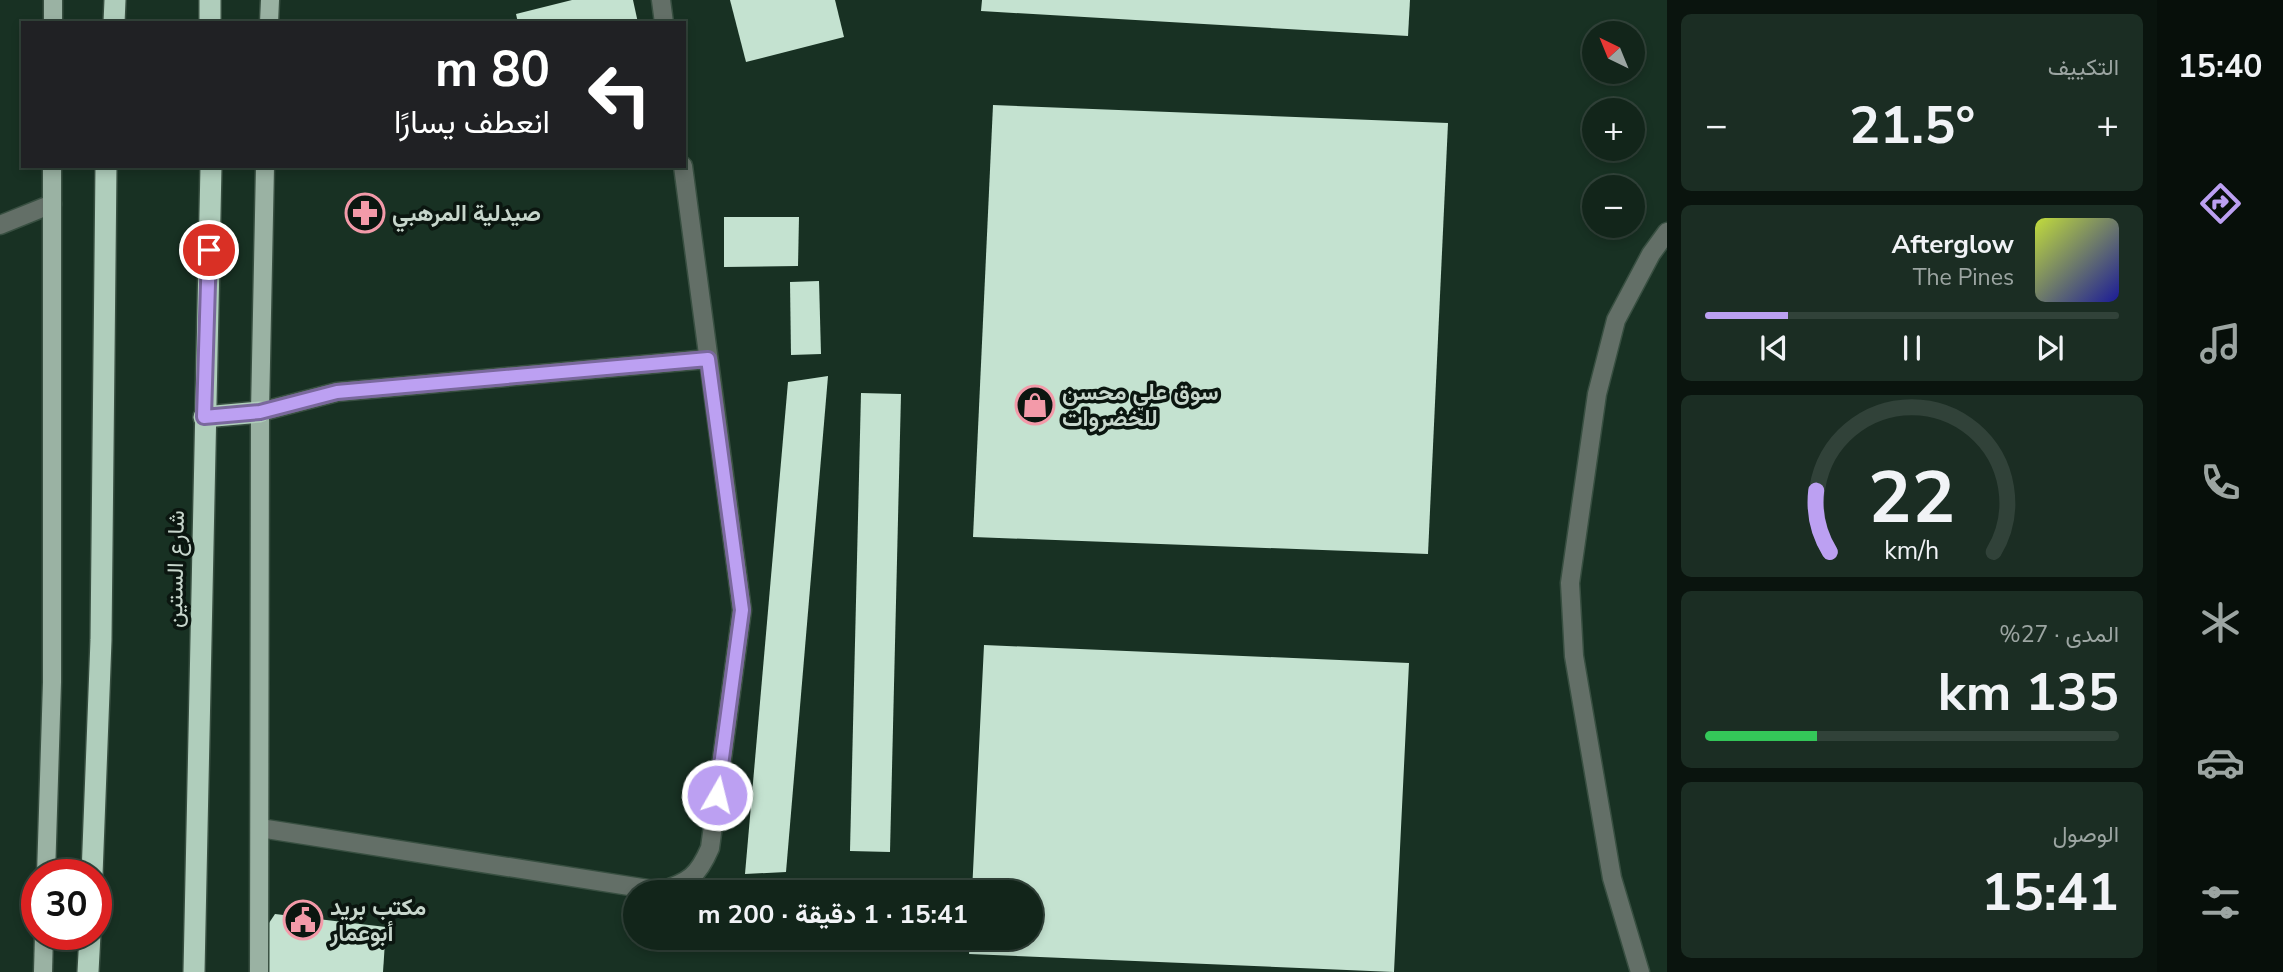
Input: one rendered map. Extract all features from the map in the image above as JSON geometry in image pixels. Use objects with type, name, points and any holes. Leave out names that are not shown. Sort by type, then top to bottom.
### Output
[{"type":"highway","points":[[114,21],[115,0]]},
{"type":"highway","points":[[210,0],[210,21]]},
{"type":"highway","points":[[93,859],[101,640],[106,168]]},
{"type":"highway","name":"شارع الستين","points":[[194,972],[211,168]]},
{"type":"highway","points":[[204,417],[260,412]]},
{"type":"highway","points":[[88,972],[89,950]]},
{"type":"main road","points":[[53,0],[53,21]]},
{"type":"main road","points":[[269,21],[270,0]]},
{"type":"main road","points":[[46,859],[52,682],[52,168]]},
{"type":"main road","points":[[259,972],[260,412],[264,168]]},
{"type":"main road","points":[[43,972],[44,950]]},
{"type":"street","points":[[661,0],[664,21]]},
{"type":"street","points":[[260,828],[661,891],[686,883],[702,868],[710,848],[742,610],[683,168]]},
{"type":"street","points":[[0,225],[52,204]]},
{"type":"street","points":[[1640,972],[1612,878],[1574,656],[1570,583],[1597,394],[1616,320],[1651,254],[1667,232]]},
{"type":"street","points":[[260,412],[337,392],[708,359]]},
{"type":"building","points":[[572,0],[633,0],[638,21],[518,21],[516,14]]},
{"type":"building","points":[[730,0],[835,0],[844,37],[746,62]]},
{"type":"building","points":[[982,0],[1410,0],[1408,36],[981,11]]},
{"type":"building","points":[[993,105],[1448,123],[1428,554],[973,537]]},
{"type":"building","points":[[724,217],[799,217],[798,266],[724,267]]},
{"type":"building","points":[[819,281],[821,354],[791,355],[790,282]]},
{"type":"building","points":[[828,376],[786,872],[745,874],[788,382]]},
{"type":"building","points":[[861,393],[901,394],[890,852],[850,851]]},
{"type":"building","points":[[984,645],[1409,663],[1394,972],[969,954],[969,950],[1043,950],[1043,880],[973,880]]},
{"type":"building","points":[[275,914],[386,927],[383,972],[268,972],[269,923]]},
{"type":"place","name":"صيدلية المرهبي","points":[[365,213]]},
{"type":"place","name":"سوق علي محسن للخضروات","points":[[1035,405]]},
{"type":"place","name":"مكتب بريد أبوعمار","points":[[303,920]]},
{"type":"route","points":[[209,250],[204,417],[260,412],[337,392],[708,359],[742,610],[717,795]]}]
